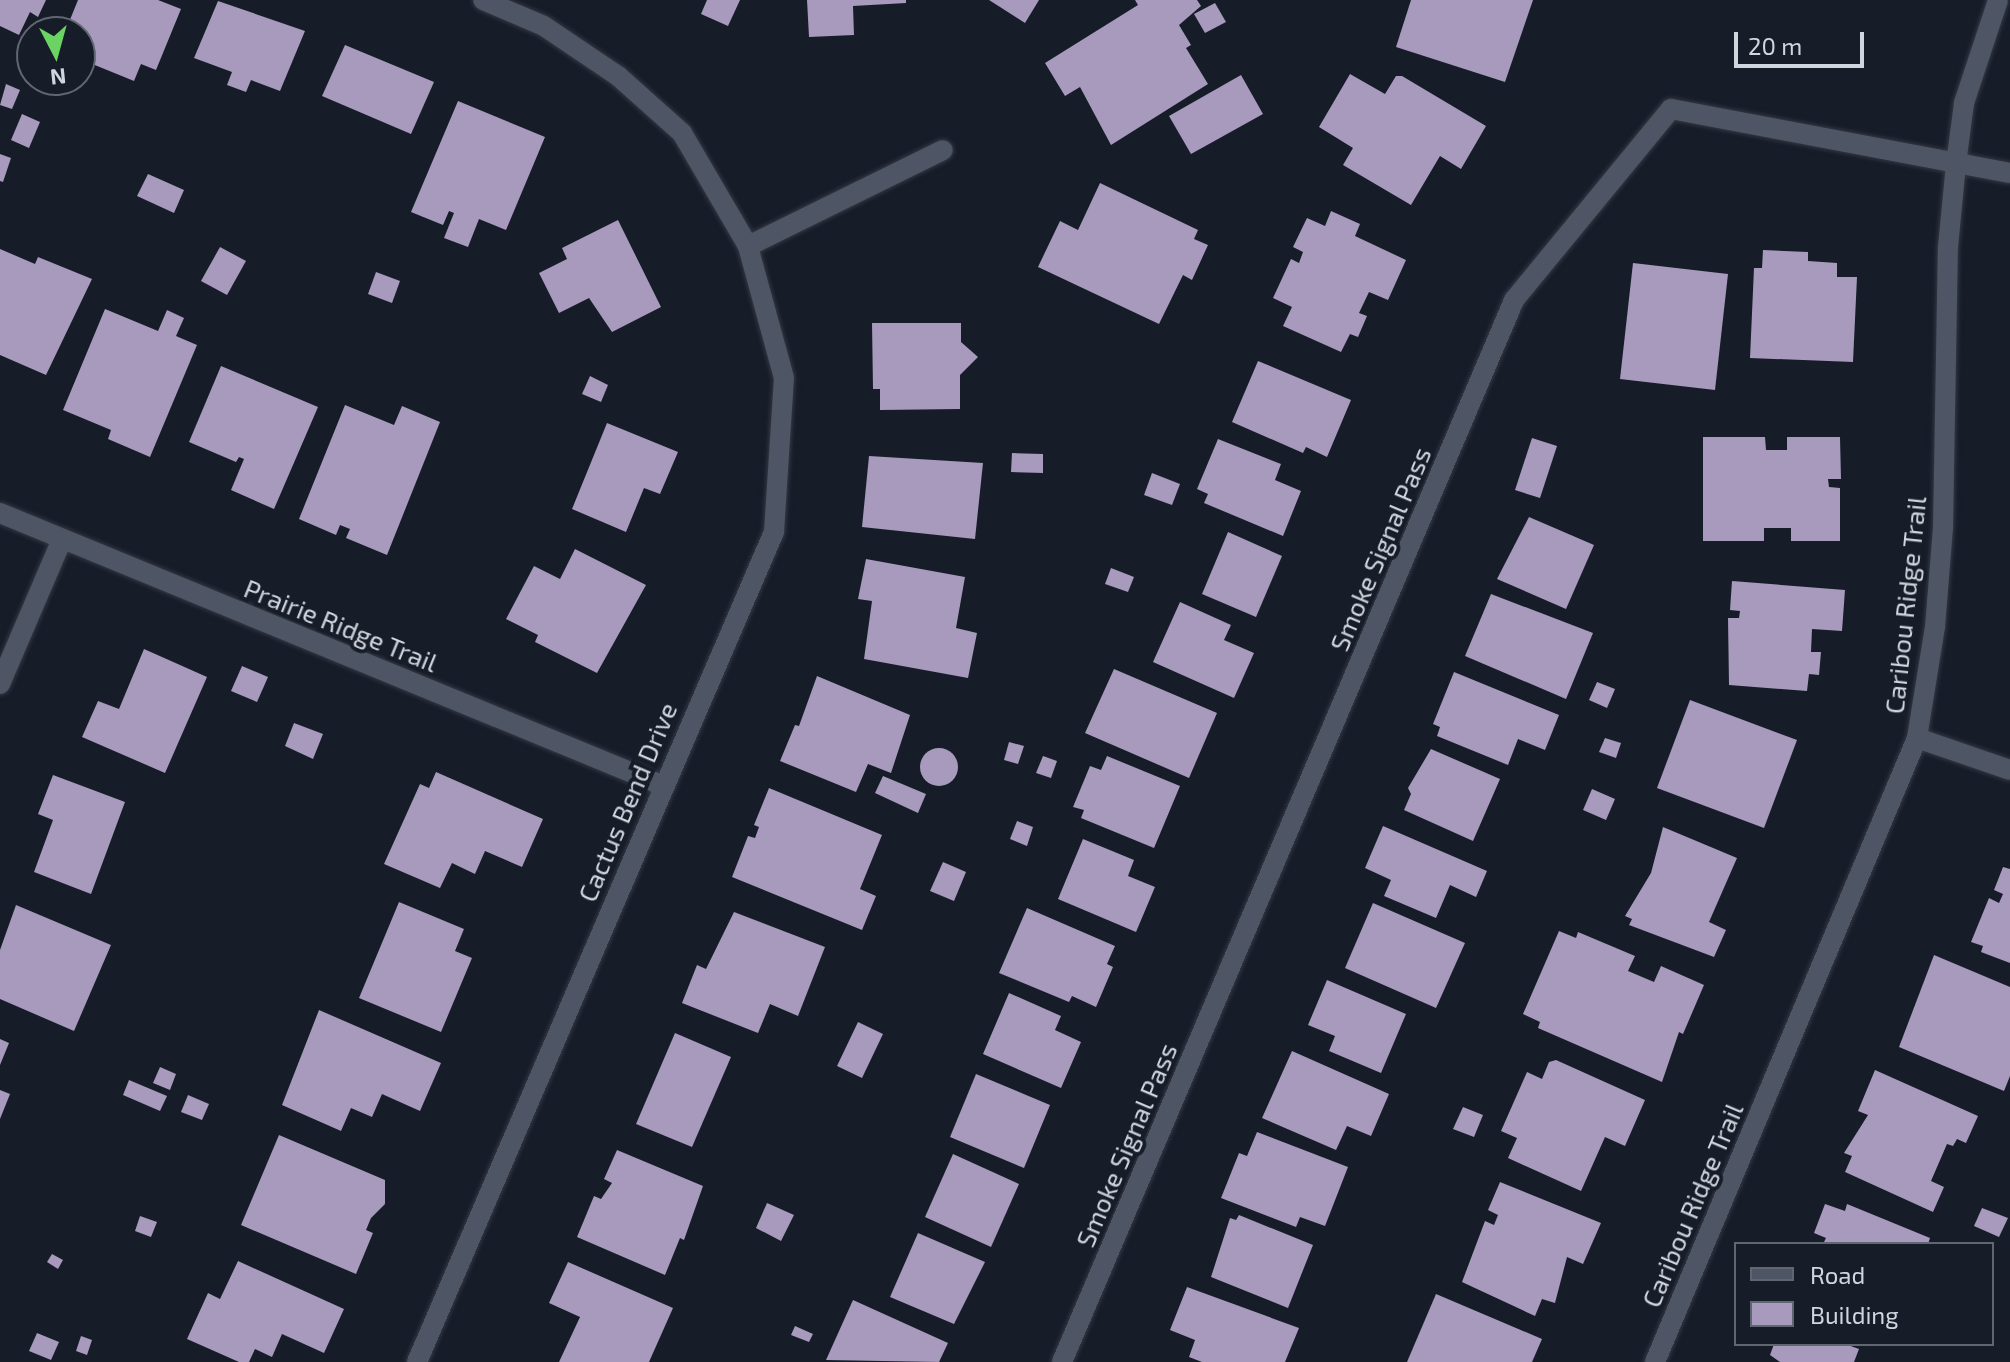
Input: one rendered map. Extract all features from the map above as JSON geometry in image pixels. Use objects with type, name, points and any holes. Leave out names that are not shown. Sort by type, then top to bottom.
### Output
[{"type":"street","name":"Cactus Bend Drive","points":[[417,1362],[662,785],[774,532],[784,378],[748,246],[682,133],[618,76],[544,26],[483,0]]},
{"type":"street","name":"Caribou Ridge Trail","points":[[1655,1362],[1917,738],[1935,627],[1943,528],[1948,247],[1956,164],[1964,103],[1998,0]]},
{"type":"street","name":"Smoke Signal Pass","points":[[1062,1362],[1514,300],[1671,109],[2010,173]]},
{"type":"street","points":[[748,246],[943,150]]},
{"type":"street","name":"Prairie Ridge Trail","points":[[0,513],[662,785]]},
{"type":"street","points":[[0,684],[62,539]]},
{"type":"street","points":[[1917,738],[2010,770]]},
{"type":"building","points":[[0,0],[46,0],[38,16],[30,12],[28,16],[16,16],[16,34],[0,26]]},
{"type":"building","points":[[78,0],[158,0],[181,9],[156,70],[141,64],[134,81],[96,66],[96,16],[72,16]]},
{"type":"building","points":[[707,0],[740,0],[728,26],[701,14]]},
{"type":"building","points":[[807,0],[906,0],[906,3],[853,6],[854,35],[809,37]]},
{"type":"building","points":[[989,0],[1039,0],[1025,23]]},
{"type":"building","points":[[1135,0],[1197,0],[1201,6],[1179,25],[1191,45],[1186,48],[1208,84],[1111,145],[1080,87],[1065,96],[1045,63],[1138,5]]},
{"type":"building","points":[[1411,0],[1533,0],[1505,82],[1396,47]]},
{"type":"building","points":[[218,1],[305,31],[280,91],[251,80],[246,92],[227,85],[232,72],[194,58]]},
{"type":"building","points":[[1215,3],[1226,22],[1205,33],[1194,14]]},
{"type":"building","points":[[345,45],[434,82],[411,134],[322,96]]},
{"type":"building","points":[[1350,74],[1385,94],[1396,76],[1402,76],[1486,126],[1461,169],[1440,156],[1411,205],[1343,165],[1353,148],[1319,127]]},
{"type":"building","points":[[1241,75],[1263,114],[1191,154],[1169,116]]},
{"type":"building","points":[[6,84],[16,88],[17,96],[12,109],[0,105]]},
{"type":"building","points":[[458,101],[545,137],[506,230],[479,219],[468,247],[444,238],[454,213],[449,211],[443,225],[411,212]]},
{"type":"building","points":[[22,114],[40,122],[29,148],[11,140]]},
{"type":"building","points":[[0,154],[11,158],[3,182],[0,181]]},
{"type":"building","points":[[148,174],[184,190],[174,213],[137,196]]},
{"type":"building","points":[[1100,183],[1198,230],[1194,239],[1208,245],[1192,280],[1183,275],[1159,324],[1038,267],[1060,221],[1078,230]]},
{"type":"building","points":[[1331,211],[1360,224],[1355,236],[1406,260],[1388,300],[1369,292],[1359,313],[1367,316],[1358,337],[1350,334],[1341,352],[1283,326],[1292,307],[1273,298],[1291,259],[1299,263],[1303,252],[1293,247],[1307,218],[1325,226]]},
{"type":"building","points":[[618,220],[661,307],[612,332],[589,298],[559,313],[539,273],[567,259],[562,248]]},
{"type":"building","points":[[220,247],[246,261],[227,295],[201,281]]},
{"type":"building","points":[[0,249],[35,264],[38,257],[92,279],[46,375],[0,355]]},
{"type":"building","points":[[1763,250],[1808,252],[1808,261],[1837,263],[1837,277],[1857,277],[1853,362],[1750,358],[1754,268],[1762,268]]},
{"type":"building","points":[[1633,263],[1728,274],[1715,390],[1620,379]]},
{"type":"building","points":[[376,272],[400,281],[392,303],[368,294]]},
{"type":"building","points":[[105,309],[158,331],[167,310],[184,318],[176,336],[197,345],[150,457],[108,439],[111,430],[63,410]]},
{"type":"building","points":[[872,323],[961,323],[961,342],[978,357],[960,375],[960,409],[880,410],[880,389],[873,389]]},
{"type":"building","points":[[1258,361],[1351,400],[1327,457],[1306,447],[1303,453],[1232,422]]},
{"type":"building","points":[[221,366],[318,407],[274,509],[231,490],[244,459],[239,457],[236,462],[189,442]]},
{"type":"building","points":[[590,376],[608,385],[601,402],[582,394]]},
{"type":"building","points":[[345,405],[394,425],[402,406],[440,422],[387,555],[346,538],[350,529],[340,525],[336,535],[299,519]]},
{"type":"building","points":[[607,423],[678,452],[660,494],[644,488],[626,532],[572,509]]},
{"type":"building","points":[[1703,437],[1765,437],[1766,450],[1787,450],[1787,437],[1840,437],[1841,479],[1828,479],[1829,487],[1840,488],[1840,541],[1791,541],[1791,528],[1764,528],[1764,541],[1703,541]]},
{"type":"building","points":[[1532,438],[1557,446],[1540,498],[1515,490]]},
{"type":"building","points":[[1218,439],[1281,464],[1275,480],[1301,491],[1283,536],[1204,503],[1208,494],[1197,489]]},
{"type":"building","points":[[1012,453],[1043,454],[1043,473],[1011,472]]},
{"type":"building","points":[[869,456],[983,463],[975,539],[862,527]]},
{"type":"building","points":[[1152,473],[1180,484],[1172,505],[1144,495]]},
{"type":"building","points":[[1529,517],[1594,545],[1566,609],[1497,579]]},
{"type":"building","points":[[1228,532],[1282,556],[1256,617],[1202,594]]},
{"type":"building","points":[[575,549],[646,585],[597,673],[535,642],[538,635],[506,619],[534,566],[560,579]]},
{"type":"building","points":[[866,559],[965,577],[956,628],[977,633],[968,678],[864,659],[872,601],[858,599]]},
{"type":"building","points":[[1111,568],[1134,577],[1128,592],[1105,584]]},
{"type":"building","points":[[1732,581],[1845,590],[1842,631],[1812,629],[1811,652],[1821,652],[1819,675],[1809,674],[1807,691],[1729,685],[1728,618],[1739,618],[1740,611],[1730,610]]},
{"type":"building","points":[[1491,594],[1593,633],[1566,699],[1465,656]]},
{"type":"building","points":[[1180,602],[1231,625],[1224,640],[1254,653],[1234,698],[1153,662]]},
{"type":"building","points":[[144,649],[207,677],[165,773],[82,737],[98,701],[119,709]]},
{"type":"building","points":[[242,666],[268,677],[257,702],[231,691]]},
{"type":"building","points":[[1114,669],[1217,713],[1189,778],[1085,733]]},
{"type":"building","points":[[1454,672],[1559,715],[1545,750],[1518,739],[1508,765],[1437,736],[1440,727],[1433,724]]},
{"type":"building","points":[[817,676],[910,715],[891,773],[868,764],[856,792],[780,761],[795,725],[799,726]]},
{"type":"building","points":[[1597,682],[1615,689],[1607,708],[1589,700]]},
{"type":"building","points":[[1690,700],[1797,740],[1764,828],[1657,788]]},
{"type":"building","points":[[294,723],[323,734],[313,759],[285,746]]},
{"type":"building","points":[[1605,738],[1621,743],[1616,758],[1599,752]]},
{"type":"building","points":[[1009,742],[1024,746],[1018,764],[1004,760]]},
{"type":"building","points":[[939,748],[952,754],[958,767],[952,780],[939,786],[926,780],[920,767],[926,754]]},
{"type":"building","points":[[1431,749],[1500,779],[1473,841],[1404,810],[1411,794],[1408,788]]},
{"type":"building","points":[[1043,756],[1057,761],[1051,778],[1036,773]]},
{"type":"building","points":[[1107,756],[1180,786],[1154,848],[1081,818],[1084,810],[1073,807],[1090,766],[1101,770]]},
{"type":"building","points":[[436,772],[543,819],[522,867],[485,851],[475,874],[452,863],[440,888],[384,864],[420,784],[429,788]]},
{"type":"building","points":[[53,775],[125,802],[91,894],[34,872],[53,820],[38,814]]},
{"type":"building","points":[[883,776],[926,794],[918,813],[875,793]]},
{"type":"building","points":[[769,788],[882,835],[860,889],[876,896],[862,930],[732,877],[748,836],[755,838],[759,827],[754,825]]},
{"type":"building","points":[[1592,789],[1615,799],[1606,820],[1583,810]]},
{"type":"building","points":[[1017,821],[1033,827],[1027,846],[1010,839]]},
{"type":"building","points":[[1383,826],[1487,871],[1476,897],[1450,885],[1436,918],[1384,896],[1391,880],[1365,868]]},
{"type":"building","points":[[1663,827],[1737,858],[1709,922],[1726,930],[1714,957],[1629,925],[1632,919],[1625,916],[1651,873]]},
{"type":"building","points":[[1083,839],[1134,860],[1128,876],[1155,887],[1136,932],[1058,899]]},
{"type":"building","points":[[943,862],[966,872],[954,901],[930,891]]},
{"type":"building","points":[[2003,867],[2010,869],[2010,963],[1981,952],[1983,946],[1971,942],[1989,898],[1999,903],[2003,894],[1994,890]]},
{"type":"building","points":[[399,902],[464,929],[455,951],[472,958],[441,1032],[359,998]]},
{"type":"building","points":[[1373,903],[1465,943],[1436,1008],[1345,968]]},
{"type":"building","points":[[16,905],[111,945],[74,1031],[0,999],[0,950]]},
{"type":"building","points":[[1027,908],[1115,946],[1107,964],[1113,967],[1096,1007],[1072,996],[1069,1002],[999,973]]},
{"type":"building","points":[[734,912],[825,947],[798,1016],[770,1004],[758,1033],[682,1003],[697,965],[706,969]]},
{"type":"building","points":[[1559,931],[1576,938],[1578,932],[1635,956],[1628,971],[1654,982],[1661,966],[1704,985],[1683,1034],[1679,1032],[1662,1082],[1538,1028],[1540,1022],[1523,1014]]},
{"type":"building","points":[[1934,955],[2010,987],[2010,1076],[2004,1091],[1899,1047]]},
{"type":"building","points":[[1327,980],[1406,1014],[1381,1073],[1329,1051],[1335,1036],[1308,1025]]},
{"type":"building","points":[[1009,993],[1061,1016],[1055,1030],[1081,1042],[1061,1088],[983,1054]]},
{"type":"building","points":[[319,1010],[441,1063],[420,1111],[382,1094],[372,1117],[351,1108],[341,1131],[282,1105]]},
{"type":"building","points":[[858,1022],[883,1034],[862,1078],[837,1066]]},
{"type":"building","points":[[675,1033],[731,1057],[692,1147],[636,1124]]},
{"type":"building","points":[[0,1039],[9,1043],[0,1065]]},
{"type":"building","points":[[1292,1051],[1389,1094],[1371,1136],[1347,1126],[1336,1150],[1262,1118]]},
{"type":"building","points":[[1556,1060],[1645,1100],[1625,1146],[1605,1137],[1581,1191],[1508,1158],[1517,1138],[1501,1131],[1527,1072],[1542,1079],[1549,1062]]},
{"type":"building","points":[[160,1067],[176,1074],[170,1090],[153,1083]]},
{"type":"building","points":[[1875,1070],[1978,1116],[1966,1143],[1957,1139],[1953,1146],[1947,1144],[1931,1181],[1944,1187],[1933,1212],[1845,1172],[1852,1156],[1844,1153],[1868,1115],[1858,1111]]},
{"type":"building","points":[[976,1074],[1050,1105],[1024,1168],[950,1137]]},
{"type":"building","points":[[129,1080],[167,1096],[160,1111],[123,1095]]},
{"type":"building","points":[[0,1090],[10,1094],[0,1119]]},
{"type":"building","points":[[188,1095],[209,1104],[202,1120],[181,1112]]},
{"type":"building","points":[[1463,1107],[1483,1115],[1474,1137],[1453,1129]]},
{"type":"building","points":[[1257,1132],[1348,1167],[1325,1226],[1300,1217],[1296,1227],[1221,1198],[1239,1153],[1247,1156]]},
{"type":"building","points":[[279,1135],[385,1180],[385,1204],[371,1218],[366,1230],[373,1233],[356,1274],[241,1225]]},
{"type":"building","points":[[617,1150],[703,1186],[684,1240],[680,1238],[665,1275],[577,1237],[594,1196],[601,1199],[612,1183],[604,1179]]},
{"type":"building","points":[[953,1154],[1019,1184],[991,1247],[925,1217]]},
{"type":"building","points":[[1500,1182],[1601,1223],[1583,1264],[1567,1257],[1555,1303],[1542,1299],[1535,1316],[1462,1282],[1485,1221],[1494,1225],[1498,1215],[1488,1210]]},
{"type":"building","points":[[767,1203],[794,1215],[781,1241],[756,1228]]},
{"type":"building","points":[[1825,1204],[1845,1211],[1847,1204],[1930,1238],[1929,1242],[1824,1242],[1826,1238],[1814,1233]]},
{"type":"building","points":[[1982,1208],[2008,1218],[1999,1237],[1974,1226]]},
{"type":"building","points":[[1239,1215],[1313,1245],[1288,1308],[1211,1277],[1230,1218],[1236,1220]]},
{"type":"building","points":[[140,1216],[157,1222],[151,1237],[135,1231]]},
{"type":"building","points":[[918,1233],[985,1262],[954,1324],[890,1297]]},
{"type":"building","points":[[52,1254],[63,1260],[58,1269],[47,1262]]},
{"type":"building","points":[[238,1261],[344,1309],[324,1353],[282,1334],[272,1357],[255,1349],[249,1362],[239,1362],[187,1339],[208,1293],[220,1299]]},
{"type":"building","points":[[568,1262],[673,1308],[649,1362],[559,1362],[580,1317],[549,1303]]},
{"type":"building","points":[[1187,1287],[1299,1328],[1285,1362],[1202,1362],[1189,1357],[1195,1340],[1170,1330]]},
{"type":"building","points":[[1436,1294],[1542,1339],[1532,1362],[1407,1362]]},
{"type":"building","points":[[853,1300],[948,1343],[939,1362],[826,1360]]},
{"type":"building","points":[[795,1326],[813,1334],[809,1342],[791,1335]]},
{"type":"building","points":[[37,1333],[59,1342],[51,1360],[29,1351]]},
{"type":"building","points":[[81,1336],[92,1340],[87,1355],[76,1351]]},
{"type":"building","points":[[1773,1346],[1851,1346],[1859,1349],[1854,1362],[1780,1362],[1770,1355]]}]
